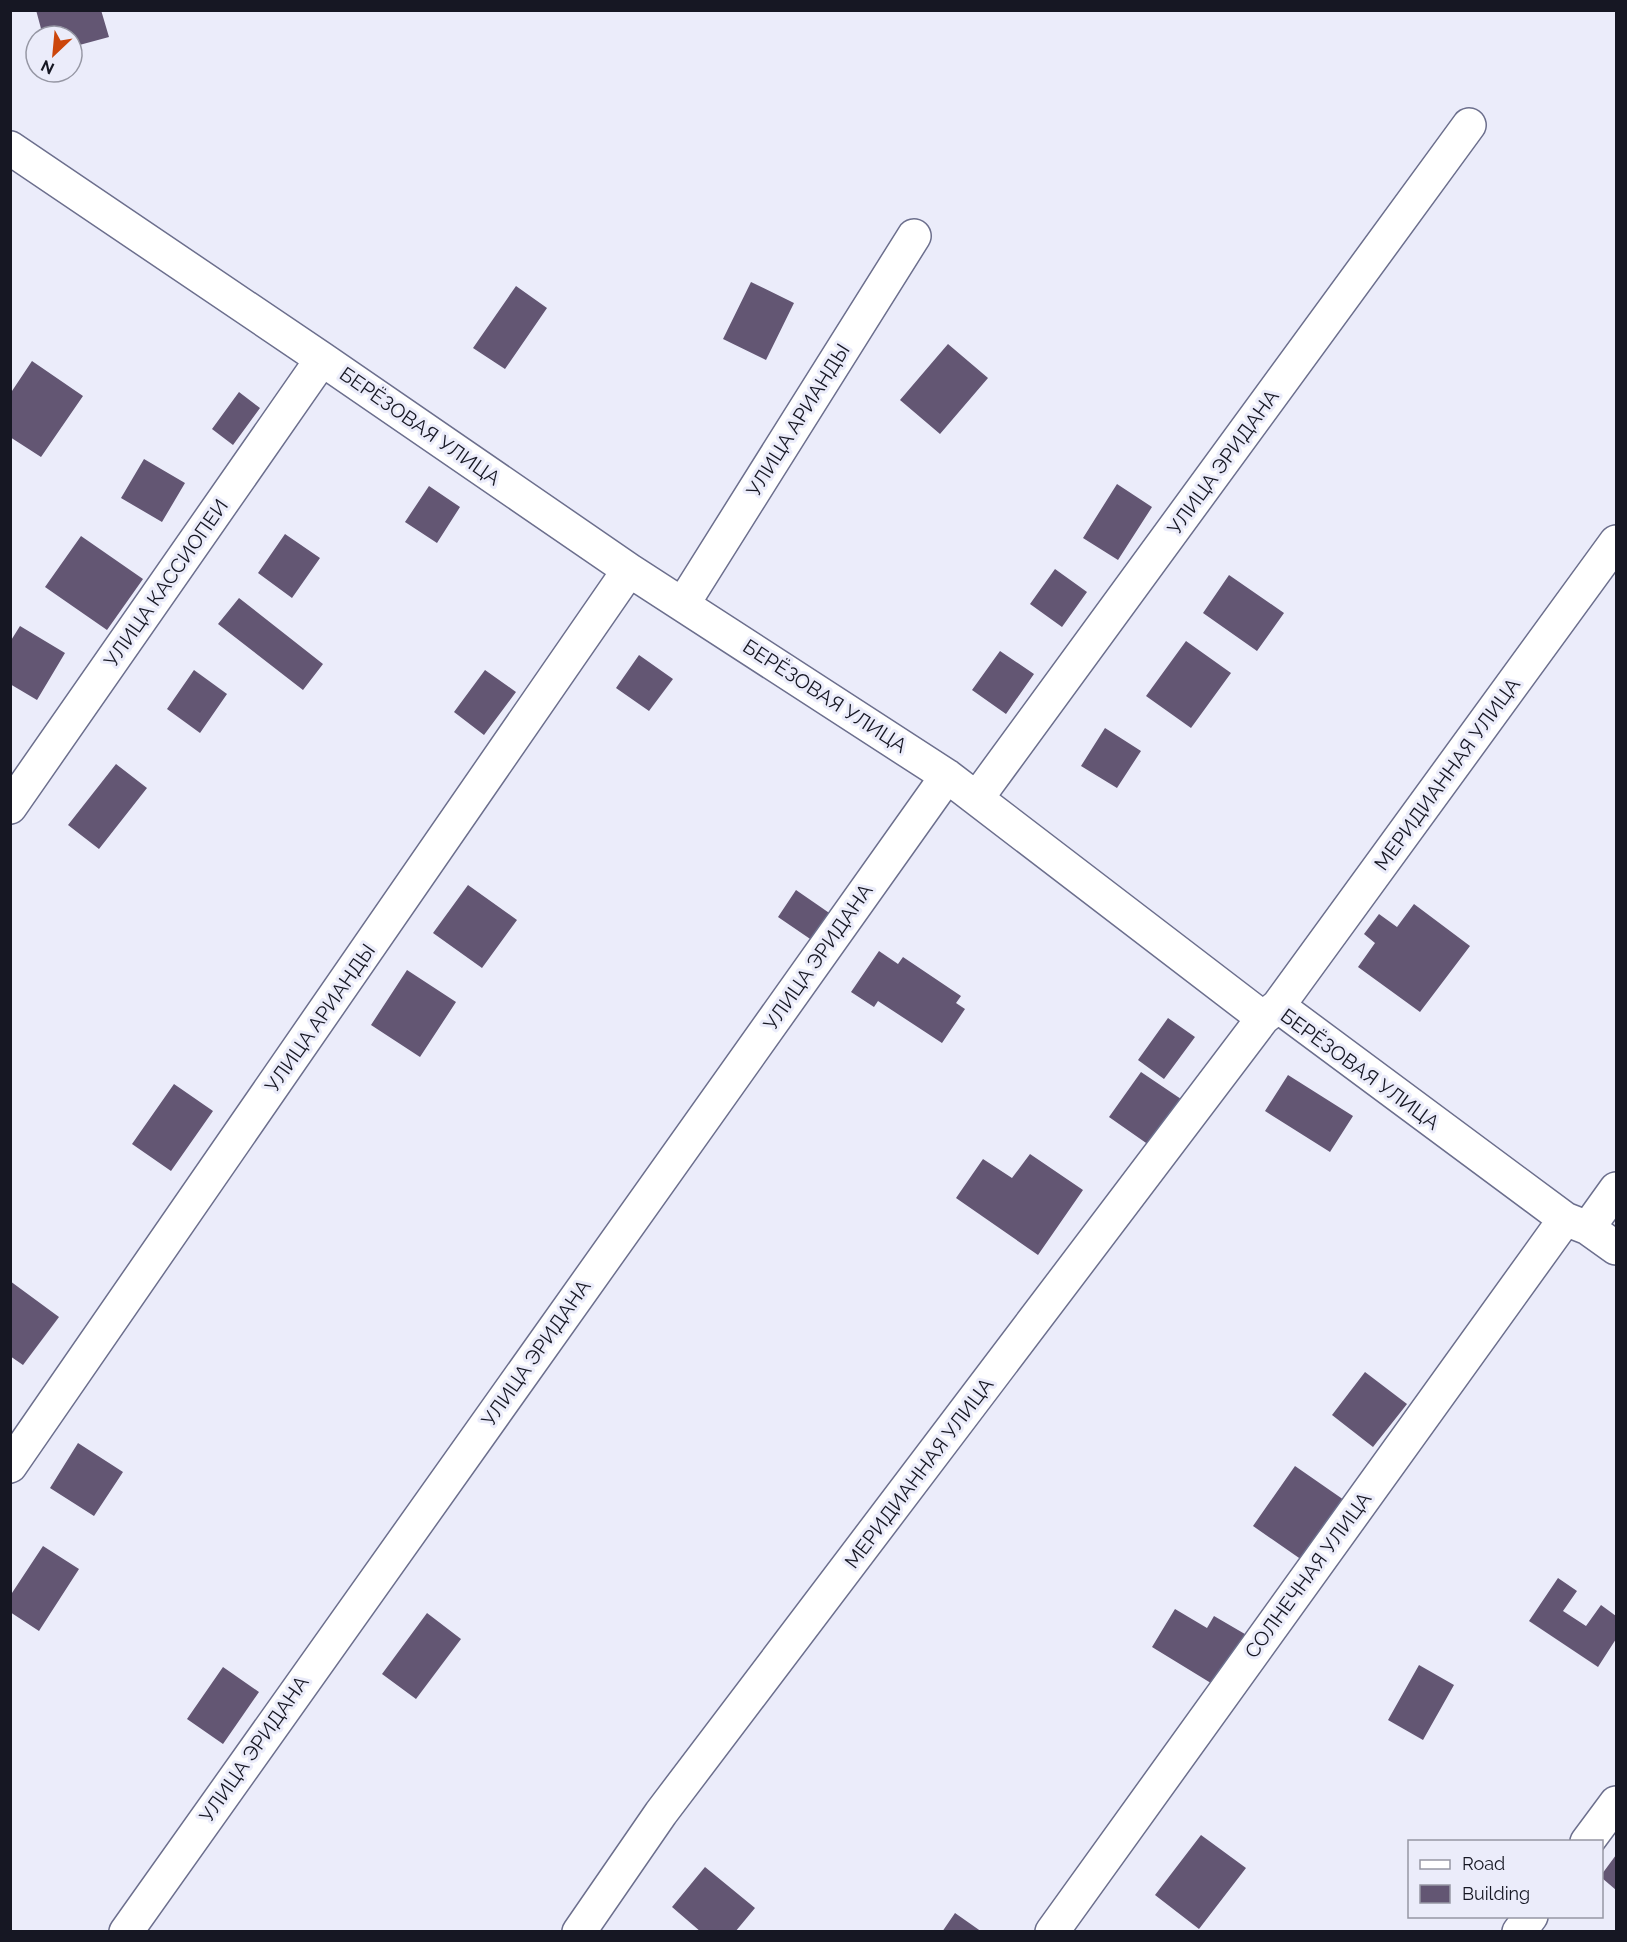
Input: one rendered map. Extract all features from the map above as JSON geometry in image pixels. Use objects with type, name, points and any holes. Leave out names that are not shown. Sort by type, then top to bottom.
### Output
[{"type":"street","name":"УЛИЦА ЭРИДАНА","points":[[977,798],[1468,125]]},
{"type":"street","name":"БЕРЁЗОВАЯ УЛИЦА","points":[[10,148],[629,570],[947,776],[1271,1012],[1576,1223],[1617,1248]]},
{"type":"street","name":"УЛИЦА АРИАНДЫ","points":[[683,604],[914,236]]},
{"type":"street","name":"УЛИЦА КАССИОПЕИ","points":[[10,807],[322,359]]},
{"type":"street","name":"МЕРИДИАННАЯ УЛИЦА","points":[[579,1932],[668,1803],[1271,1012],[1617,542]]},
{"type":"street","name":"УЛИЦА АРИАНДЫ","points":[[10,1466],[629,570]]},
{"type":"street","name":"УЛИЦА ЭРИДАНА","points":[[126,1932],[267,1730],[947,776]]},
{"type":"street","name":"СОЛНЕЧНАЯ УЛИЦА","points":[[1052,1932],[1576,1223],[1617,1189]]},
{"type":"street","points":[[1589,1840],[1617,1803]]},
{"type":"street","points":[[1520,1932],[1530,1918]]},
{"type":"building","points":[[36,10],[101,10],[109,37],[84,44],[84,24],[40,24]]},
{"type":"building","points":[[751,282],[794,303],[766,360],[723,339]]},
{"type":"building","points":[[516,286],[547,308],[505,369],[473,348]]},
{"type":"building","points":[[948,344],[988,378],[940,434],[900,400]]},
{"type":"building","points":[[32,361],[83,396],[41,457],[10,437],[10,394]]},
{"type":"building","points":[[239,392],[260,408],[233,445],[212,429]]},
{"type":"building","points":[[144,459],[185,483],[162,522],[121,498]]},
{"type":"building","points":[[1117,484],[1152,507],[1118,560],[1083,538]]},
{"type":"building","points":[[429,486],[460,507],[437,543],[405,522]]},
{"type":"building","points":[[285,534],[320,558],[292,598],[258,573]]},
{"type":"building","points":[[81,536],[143,579],[107,630],[45,587]]},
{"type":"building","points":[[1055,569],[1087,592],[1062,627],[1030,604]]},
{"type":"building","points":[[1229,575],[1284,613],[1257,651],[1203,613]]},
{"type":"building","points":[[239,598],[323,664],[303,690],[218,624]]},
{"type":"building","points":[[20,626],[65,653],[37,700],[10,684],[10,642]]},
{"type":"building","points":[[1186,641],[1231,673],[1191,728],[1146,696]]},
{"type":"building","points":[[1000,651],[1034,674],[1006,714],[972,690]]},
{"type":"building","points":[[639,655],[673,679],[649,711],[616,688]]},
{"type":"building","points":[[194,670],[227,694],[200,733],[167,709]]},
{"type":"building","points":[[485,670],[516,692],[484,735],[454,712]]},
{"type":"building","points":[[1105,728],[1141,751],[1117,788],[1081,766]]},
{"type":"building","points":[[116,764],[147,788],[99,849],[68,825]]},
{"type":"building","points":[[468,885],[517,920],[482,968],[433,933]]},
{"type":"building","points":[[796,890],[838,919],[819,945],[778,917]]},
{"type":"building","points":[[1414,904],[1470,946],[1420,1012],[1358,967],[1375,943],[1364,934],[1379,914],[1397,927]]},
{"type":"building","points":[[879,951],[898,964],[903,957],[961,996],[956,1003],[965,1009],[942,1043],[878,1001],[874,1007],[851,992]]},
{"type":"building","points":[[407,970],[456,1002],[420,1057],[371,1025]]},
{"type":"building","points":[[1168,1018],[1195,1037],[1164,1079],[1138,1060]]},
{"type":"building","points":[[1141,1072],[1181,1099],[1149,1145],[1109,1117]]},
{"type":"building","points":[[1288,1075],[1353,1116],[1330,1152],[1265,1111]]},
{"type":"building","points":[[174,1084],[213,1111],[171,1171],[132,1144]]},
{"type":"building","points":[[1030,1154],[1083,1190],[1038,1255],[956,1198],[983,1159],[1012,1178]]},
{"type":"building","points":[[10,1281],[59,1317],[23,1365],[10,1356]]},
{"type":"building","points":[[1365,1372],[1407,1404],[1373,1447],[1332,1415]]},
{"type":"building","points":[[78,1443],[123,1472],[94,1516],[50,1488]]},
{"type":"building","points":[[1295,1466],[1344,1500],[1302,1560],[1253,1526]]},
{"type":"building","points":[[43,1546],[79,1569],[39,1631],[10,1612],[10,1596]]},
{"type":"building","points":[[1558,1578],[1577,1591],[1563,1611],[1586,1626],[1601,1605],[1616,1616],[1616,1639],[1598,1667],[1529,1621]]},
{"type":"building","points":[[1175,1609],[1207,1628],[1214,1616],[1250,1637],[1219,1688],[1152,1647]]},
{"type":"building","points":[[427,1613],[461,1639],[416,1699],[382,1674]]},
{"type":"building","points":[[1419,1665],[1454,1685],[1423,1740],[1388,1720]]},
{"type":"building","points":[[223,1667],[259,1692],[223,1744],[187,1719]]},
{"type":"building","points":[[1201,1835],[1246,1868],[1199,1929],[1155,1895]]},
{"type":"building","points":[[1616,1855],[1616,1890],[1603,1879],[1603,1873]]},
{"type":"building","points":[[705,1867],[755,1908],[735,1932],[701,1932],[672,1907]]},
{"type":"building","points":[[955,1913],[982,1932],[942,1932]]}]
